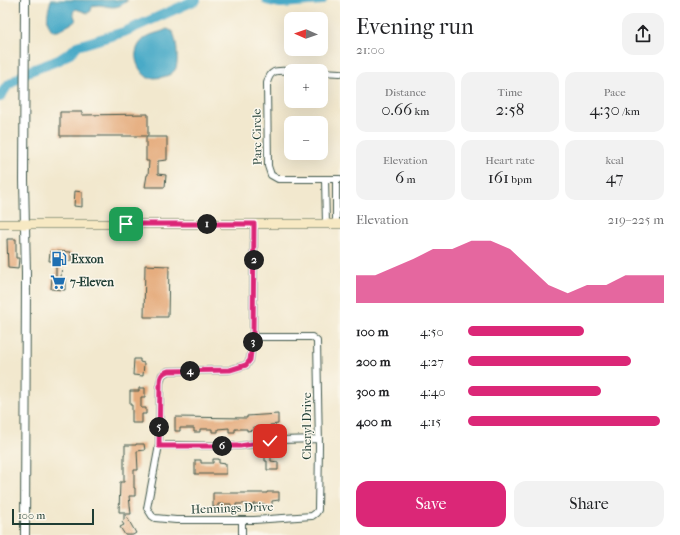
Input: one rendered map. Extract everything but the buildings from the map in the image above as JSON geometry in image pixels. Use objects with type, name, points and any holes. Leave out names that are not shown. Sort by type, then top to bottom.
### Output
[{"type":"main road","points":[[0,224],[338,224]]},
{"type":"street","points":[[25,0],[25,535]]},
{"type":"street","name":"Parc Circle","points":[[284,71],[274,72],[271,74],[267,84],[269,170],[271,175],[278,179],[338,179]]},
{"type":"street","points":[[328,72],[340,73]]},
{"type":"street","points":[[325,179],[326,224]]},
{"type":"street","points":[[338,179],[338,224]]},
{"type":"street","points":[[254,224],[252,356],[249,363],[236,368],[221,371],[168,371],[162,375],[160,383],[159,446],[240,446],[280,440],[319,439]]},
{"type":"street","name":"Cheryl Drive","points":[[253,336],[312,337],[316,339],[318,343],[319,506],[316,513]]},
{"type":"street","name":"Hennings Drive","points":[[159,446],[147,508],[149,513],[156,518],[176,520],[242,520],[308,516],[316,513]]},
{"type":"street","points":[[242,520],[242,535]]},
{"type":"water","points":[[51,0],[128,0],[122,4],[112,7],[96,5],[92,7],[91,11],[88,13],[76,9],[73,12],[76,21],[58,31],[53,31],[48,24],[48,12]]},
{"type":"water","points":[[167,29],[174,34],[177,48],[177,63],[175,70],[170,75],[159,78],[148,78],[137,64],[137,48],[145,38]]},
{"type":"waterway","points":[[0,97],[7,86],[27,72],[59,60],[77,46],[124,32],[196,0]]},
{"type":"waterway","points":[[267,0],[281,3],[322,0]]},
{"type":"place","name":"Exxon","points":[[59,259]]},
{"type":"place","name":"7-Eleven","points":[[58,282]]},
{"type":"route","points":[[126,224],[254,224],[253,336],[249,363],[230,370],[168,371],[164,373],[160,379],[159,446],[240,446],[270,441]]}]
